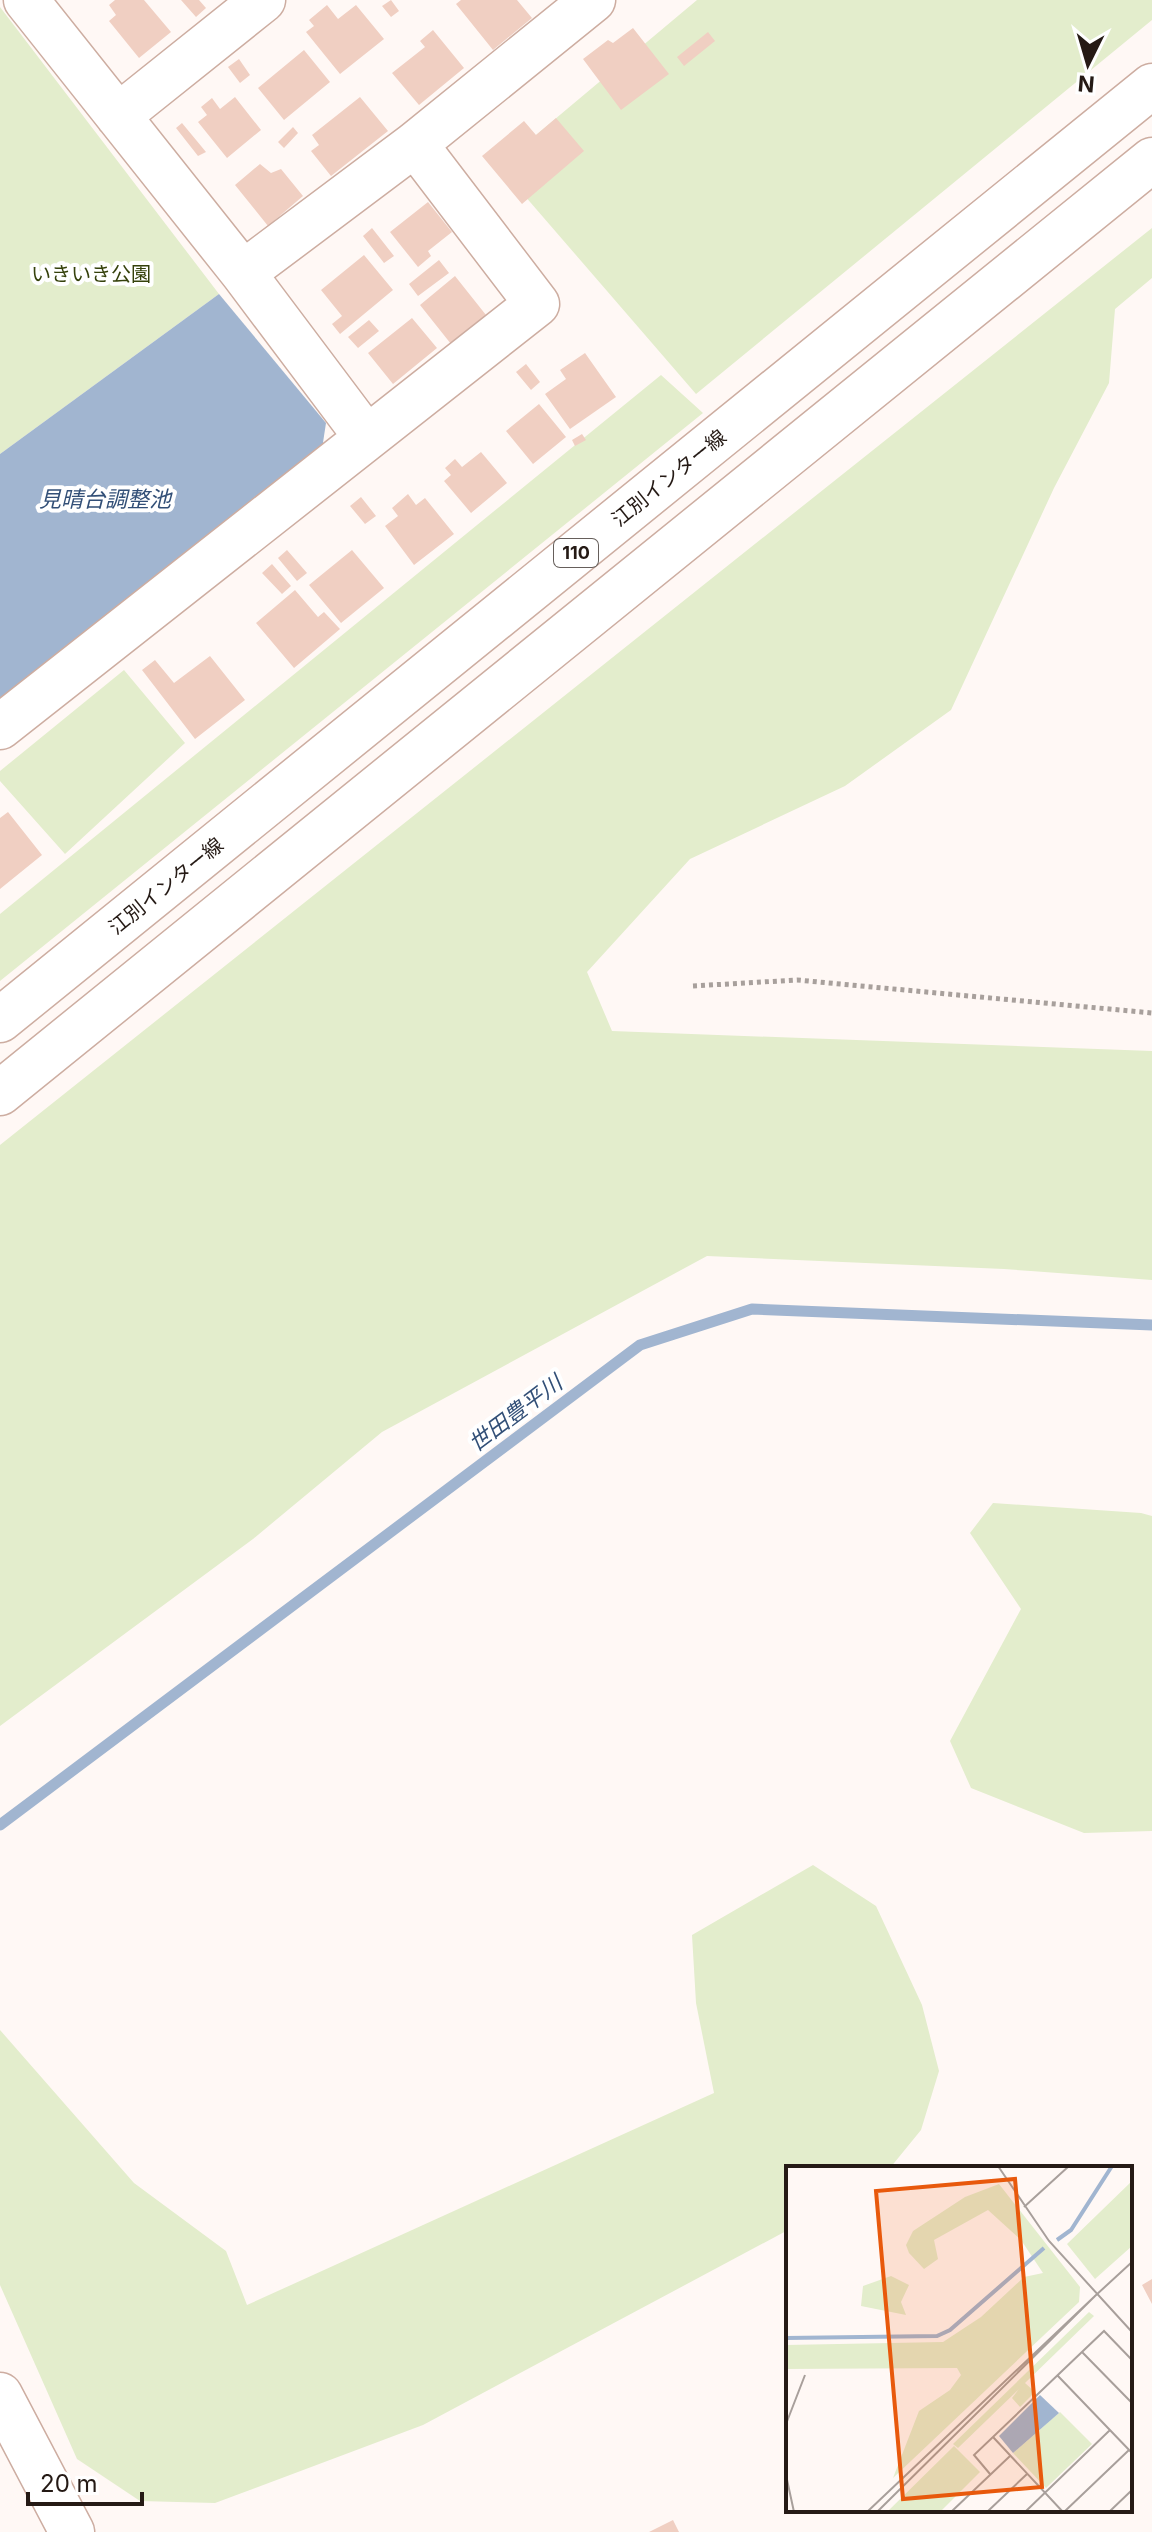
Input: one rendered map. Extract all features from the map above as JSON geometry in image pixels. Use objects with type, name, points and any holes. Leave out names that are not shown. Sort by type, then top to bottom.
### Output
[{"type":"main road","points":[[26,0],[243,273],[367,438]]},
{"type":"main road","points":[[118,116],[263,0]]},
{"type":"main road","points":[[243,273],[415,144],[593,0]]},
{"type":"main road","name":"江別インター線","points":[[0,1020],[1152,86]]},
{"type":"main road","points":[[0,727],[537,304],[415,144]]},
{"type":"main road","points":[[0,1093],[1152,160]]},
{"type":"main road","points":[[0,2395],[72,2532]]},
{"type":"path","points":[[693,986],[797,980],[1152,1013]]},
{"type":"green space","points":[[697,0],[1152,0],[1152,20],[696,394],[499,166]]},
{"type":"green space","name":"いきいき公園","points":[[0,7],[219,294],[0,454]]},
{"type":"green space","points":[[1152,228],[1152,278],[1115,309],[1109,383],[1054,488],[951,710],[845,786],[690,859],[587,972],[612,1031],[1152,1051],[1152,1280],[1004,1269],[707,1256],[382,1432],[253,1539],[0,1726],[0,1145]]},
{"type":"green space","points":[[661,375],[703,413],[0,981],[0,914]]},
{"type":"green space","points":[[124,670],[185,743],[65,854],[0,781],[0,771]]},
{"type":"green space","points":[[993,1503],[1152,1516],[1152,1831],[1084,1833],[971,1788],[950,1741],[1021,1609],[970,1533]]},
{"type":"green space","points":[[813,1865],[876,1906],[922,2005],[939,2071],[921,2130],[892,2166],[786,2166],[786,2231],[423,2425],[215,2503],[140,2501],[77,2459],[0,2285],[0,2030],[134,2183],[226,2251],[247,2305],[714,2093],[696,2003],[692,1935]]},
{"type":"water","name":"見晴台調整池","points":[[219,294],[326,423],[322,449],[0,712],[0,454]]},
{"type":"building","points":[[115,0],[144,0],[171,32],[139,58],[109,21],[116,15],[109,5]]},
{"type":"building","points":[[181,0],[199,0],[206,8],[196,17]]},
{"type":"building","points":[[391,0],[399,11],[391,17],[382,6]]},
{"type":"building","points":[[461,0],[517,0],[532,18],[493,50],[456,4]]},
{"type":"building","points":[[327,5],[338,19],[356,5],[384,39],[340,74],[306,32],[314,26],[309,20]]},
{"type":"building","points":[[633,28],[669,74],[621,110],[583,59],[608,40],[613,43]]},
{"type":"building","points":[[433,30],[464,68],[419,105],[392,73],[425,47],[420,41]]},
{"type":"building","points":[[708,32],[715,41],[684,66],[677,57]]},
{"type":"building","points":[[304,50],[330,82],[284,120],[258,88]]},
{"type":"building","points":[[239,59],[250,75],[240,83],[228,67]]},
{"type":"building","points":[[235,97],[261,130],[227,158],[198,122],[207,115],[201,107],[212,98],[220,109]]},
{"type":"building","points":[[360,97],[388,131],[331,176],[311,151],[319,145],[312,135]]},
{"type":"building","points":[[556,118],[584,151],[522,204],[482,156],[524,121],[536,135]]},
{"type":"building","points":[[182,123],[206,152],[198,156],[176,128]]},
{"type":"building","points":[[293,127],[298,133],[284,148],[278,142]]},
{"type":"building","points":[[260,164],[271,173],[281,169],[303,196],[268,226],[235,185]]},
{"type":"building","points":[[428,202],[452,232],[428,251],[431,256],[418,267],[390,232]]},
{"type":"building","points":[[372,228],[394,256],[384,263],[363,236]]},
{"type":"building","points":[[364,255],[393,290],[340,334],[332,324],[342,316],[321,290]]},
{"type":"building","points":[[439,260],[449,273],[418,296],[409,284]]},
{"type":"building","points":[[455,276],[486,315],[473,325],[479,333],[451,344],[420,305]]},
{"type":"building","points":[[412,318],[437,348],[393,384],[368,353]]},
{"type":"building","points":[[369,320],[379,331],[358,348],[348,337]]},
{"type":"building","points":[[585,353],[616,397],[570,429],[545,394],[566,379],[560,370]]},
{"type":"building","points":[[526,364],[540,382],[531,390],[516,372]]},
{"type":"building","points":[[539,404],[566,437],[533,464],[506,431]]},
{"type":"building","points":[[582,434],[586,440],[575,446],[572,440]]},
{"type":"building","points":[[481,452],[507,483],[471,513],[444,481],[451,475],[445,468],[455,459],[462,467]]},
{"type":"building","points":[[408,494],[416,505],[425,498],[454,534],[414,565],[385,526],[398,516],[392,508]]},
{"type":"building","points":[[361,497],[376,516],[365,524],[350,506]]},
{"type":"building","points":[[287,550],[307,573],[297,581],[278,558]]},
{"type":"building","points":[[352,550],[384,588],[341,623],[309,585]]},
{"type":"building","points":[[272,564],[291,586],[282,594],[262,573]]},
{"type":"building","points":[[295,590],[318,617],[324,612],[340,629],[294,668],[256,623]]},
{"type":"building","points":[[210,656],[245,700],[195,739],[142,670],[155,660],[174,683]]},
{"type":"building","points":[[8,812],[42,855],[0,889],[0,818]]},
{"type":"building","points":[[1152,2279],[1152,2304],[1142,2285]]},
{"type":"building","points":[[673,2520],[679,2532],[649,2532]]},
{"type":"waterway","name":"世田豊平川","points":[[0,1825],[640,1345],[752,1309],[1152,1325]]}]
